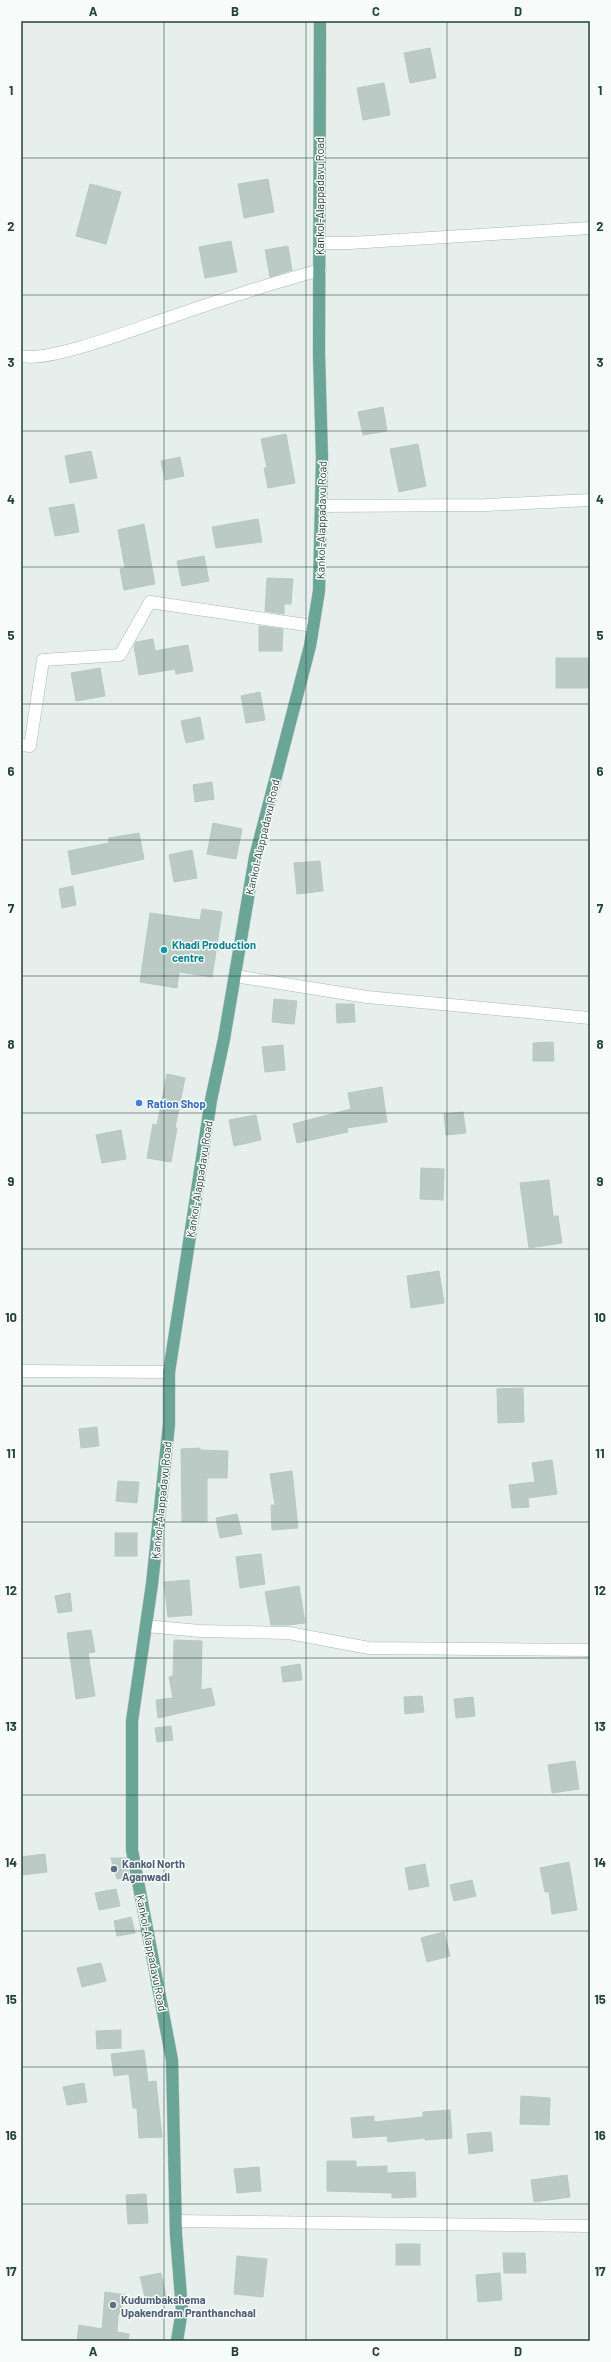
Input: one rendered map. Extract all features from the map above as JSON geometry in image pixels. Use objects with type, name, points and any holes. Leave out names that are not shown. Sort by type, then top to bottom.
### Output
[{"type":"main road","name":"Kankol-Alappadavu Road","points":[[177,2341],[182,2310],[176,2221],[172,2060],[132,1850],[132,1721],[146,1626],[169,1424],[169,1372],[211,1100],[235,976],[255,857],[313,626],[319,591],[322,506],[320,21]]},
{"type":"street","points":[[320,243],[350,243],[590,228]]},
{"type":"street","points":[[21,356],[48,354],[85,346],[269,284],[320,270]]},
{"type":"street","points":[[322,506],[486,505],[590,500]]},
{"type":"street","points":[[21,745],[30,746],[43,660],[120,655],[150,602],[313,626]]},
{"type":"street","points":[[235,976],[367,997],[590,1018]]},
{"type":"street","points":[[21,1371],[169,1372]]},
{"type":"street","points":[[146,1626],[200,1631],[289,1633],[369,1648],[590,1650]]},
{"type":"street","points":[[176,2221],[590,2226]]},
{"type":"building","points":[[430,48],[436,78],[410,83],[404,53]]},
{"type":"building","points":[[384,83],[390,115],[363,120],[357,88]]},
{"type":"building","points":[[268,179],[274,212],[244,218],[238,184]]},
{"type":"building","points":[[90,184],[121,192],[106,244],[76,236]]},
{"type":"building","points":[[231,241],[237,272],[205,278],[199,247]]},
{"type":"building","points":[[288,246],[292,270],[270,277],[265,250]]},
{"type":"building","points":[[383,407],[387,431],[363,435],[358,412]]},
{"type":"building","points":[[286,434],[295,483],[268,488],[264,468],[267,468],[261,439]]},
{"type":"building","points":[[418,444],[426,486],[399,492],[390,449]]},
{"type":"building","points":[[91,451],[97,478],[70,483],[65,456]]},
{"type":"building","points":[[180,457],[184,476],[165,480],[161,461]]},
{"type":"building","points":[[74,504],[79,532],[55,536],[49,508]]},
{"type":"building","points":[[258,519],[262,542],[216,548],[212,527]]},
{"type":"building","points":[[144,524],[155,584],[124,590],[120,569],[125,568],[118,530]]},
{"type":"building","points":[[204,556],[209,581],[182,586],[177,561]]},
{"type":"building","points":[[267,578],[293,579],[291,604],[284,604],[284,614],[265,611]]},
{"type":"building","points":[[259,626],[283,629],[282,651],[259,651]]},
{"type":"building","points":[[153,639],[155,651],[188,645],[193,671],[176,674],[175,669],[139,675],[134,646],[136,642]]},
{"type":"building","points":[[556,658],[590,658],[590,688],[556,688]]},
{"type":"building","points":[[100,668],[105,696],[76,701],[71,673]]},
{"type":"building","points":[[260,692],[265,720],[246,723],[241,696]]},
{"type":"building","points":[[200,717],[204,739],[186,743],[181,721]]},
{"type":"building","points":[[212,782],[214,799],[195,802],[193,785]]},
{"type":"building","points":[[213,823],[242,829],[236,859],[207,854]]},
{"type":"building","points":[[139,833],[144,859],[72,875],[68,851],[109,843],[109,838]]},
{"type":"building","points":[[192,850],[197,878],[174,882],[169,855]]},
{"type":"building","points":[[320,861],[323,891],[297,894],[294,863]]},
{"type":"building","points":[[73,886],[76,905],[62,908],[59,889]]},
{"type":"building","points":[[202,909],[222,912],[212,977],[179,972],[177,988],[140,982],[150,913],[200,920]]},
{"type":"building","points":[[274,999],[297,1001],[294,1024],[272,1022]]},
{"type":"building","points":[[336,1004],[354,1004],[355,1022],[337,1023]]},
{"type":"building","points":[[553,1042],[554,1061],[533,1061],[533,1043]]},
{"type":"building","points":[[283,1045],[285,1070],[265,1072],[262,1047]]},
{"type":"building","points":[[167,1074],[185,1078],[175,1128],[177,1128],[171,1162],[147,1158],[153,1124],[157,1125]]},
{"type":"building","points":[[382,1087],[387,1122],[347,1128],[348,1132],[297,1143],[293,1124],[351,1109],[348,1093]]},
{"type":"building","points":[[463,1112],[466,1133],[446,1135],[444,1114]]},
{"type":"building","points":[[256,1115],[261,1140],[234,1146],[229,1120]]},
{"type":"building","points":[[121,1130],[126,1159],[102,1163],[96,1135]]},
{"type":"building","points":[[421,1168],[444,1169],[443,1200],[420,1199]]},
{"type":"building","points":[[549,1180],[553,1216],[558,1216],[562,1243],[529,1248],[520,1183]]},
{"type":"building","points":[[439,1271],[444,1303],[411,1308],[407,1276]]},
{"type":"building","points":[[523,1388],[524,1422],[498,1423],[497,1389]]},
{"type":"building","points":[[97,1427],[99,1446],[81,1448],[79,1429]]},
{"type":"building","points":[[200,1448],[200,1450],[228,1451],[227,1478],[207,1478],[207,1522],[182,1522],[181,1449]]},
{"type":"building","points":[[552,1460],[557,1494],[528,1498],[529,1507],[512,1508],[509,1485],[535,1482],[532,1463]]},
{"type":"building","points":[[292,1471],[298,1528],[272,1530],[271,1505],[275,1505],[270,1474]]},
{"type":"building","points":[[118,1481],[139,1482],[137,1503],[116,1501]]},
{"type":"building","points":[[237,1514],[242,1534],[220,1538],[216,1518]]},
{"type":"building","points":[[115,1533],[137,1533],[137,1556],[115,1556]]},
{"type":"building","points":[[261,1554],[265,1584],[240,1588],[236,1557]]},
{"type":"building","points":[[189,1580],[192,1615],[168,1617],[164,1582]]},
{"type":"building","points":[[299,1586],[305,1623],[271,1625],[265,1592]]},
{"type":"building","points":[[70,1593],[72,1611],[58,1613],[55,1596]]},
{"type":"building","points":[[91,1630],[95,1652],[88,1653],[95,1696],[76,1699],[67,1633]]},
{"type":"building","points":[[174,1640],[202,1641],[201,1690],[211,1688],[215,1705],[158,1718],[156,1700],[173,1698],[169,1677],[173,1676]]},
{"type":"building","points":[[300,1664],[302,1680],[283,1682],[281,1667]]},
{"type":"building","points":[[422,1696],[424,1712],[405,1714],[404,1697]]},
{"type":"building","points":[[473,1697],[475,1716],[456,1718],[454,1699]]},
{"type":"building","points":[[171,1726],[173,1740],[157,1742],[155,1728]]},
{"type":"building","points":[[575,1761],[579,1789],[552,1793],[548,1765]]},
{"type":"building","points":[[45,1854],[47,1872],[22,1875],[21,1857]]},
{"type":"building","points":[[111,1858],[126,1858],[129,1877],[117,1879]]},
{"type":"building","points":[[569,1862],[577,1910],[552,1914],[549,1892],[545,1892],[540,1868]]},
{"type":"building","points":[[425,1864],[429,1886],[409,1890],[405,1868]]},
{"type":"building","points":[[472,1880],[476,1896],[454,1901],[450,1885]]},
{"type":"building","points":[[116,1889],[120,1906],[99,1910],[95,1893]]},
{"type":"building","points":[[131,1917],[135,1933],[117,1936],[114,1921]]},
{"type":"building","points":[[444,1932],[450,1956],[427,1962],[421,1938]]},
{"type":"building","points":[[101,1963],[106,1981],[82,1987],[77,1968]]},
{"type":"building","points":[[121,2030],[121,2048],[97,2049],[96,2031]]},
{"type":"building","points":[[144,2050],[148,2082],[156,2081],[162,2137],[139,2138],[137,2108],[133,2108],[129,2074],[114,2076],[111,2054]]},
{"type":"building","points":[[84,2083],[87,2102],[67,2105],[63,2087]]},
{"type":"building","points":[[521,2096],[550,2098],[549,2125],[520,2124]]},
{"type":"building","points":[[450,2110],[452,2138],[425,2140],[425,2138],[388,2142],[387,2136],[353,2138],[351,2118],[374,2116],[374,2122],[423,2117],[423,2112]]},
{"type":"building","points":[[491,2132],[493,2151],[469,2154],[467,2134]]},
{"type":"building","points":[[327,2161],[356,2161],[356,2167],[387,2166],[387,2173],[415,2172],[416,2197],[392,2198],[392,2193],[327,2191]]},
{"type":"building","points":[[259,2167],[261,2191],[237,2193],[234,2169]]},
{"type":"building","points":[[567,2175],[570,2197],[534,2202],[531,2180]]},
{"type":"building","points":[[146,2194],[148,2223],[128,2224],[126,2195]]},
{"type":"building","points":[[396,2244],[420,2244],[420,2265],[396,2265]]},
{"type":"building","points":[[503,2253],[525,2253],[526,2273],[504,2273]]},
{"type":"building","points":[[237,2256],[267,2259],[263,2297],[234,2294]]},
{"type":"building","points":[[161,2273],[166,2297],[146,2301],[140,2277]]},
{"type":"building","points":[[500,2273],[502,2300],[478,2302],[476,2275]]},
{"type":"building","points":[[105,2292],[126,2295],[118,2316],[117,2332],[129,2334],[128,2341],[77,2341],[79,2325],[102,2329]]},
{"type":"place","name":"Khadi Production centre","points":[[164,950]]},
{"type":"place","name":"Ration Shop","points":[[139,1103]]},
{"type":"place","name":"Kankol North Aganwadi","points":[[114,1869]]},
{"type":"place","name":"Kudumbakshema Upakendram Pranthanchaal","points":[[113,2305]]}]
